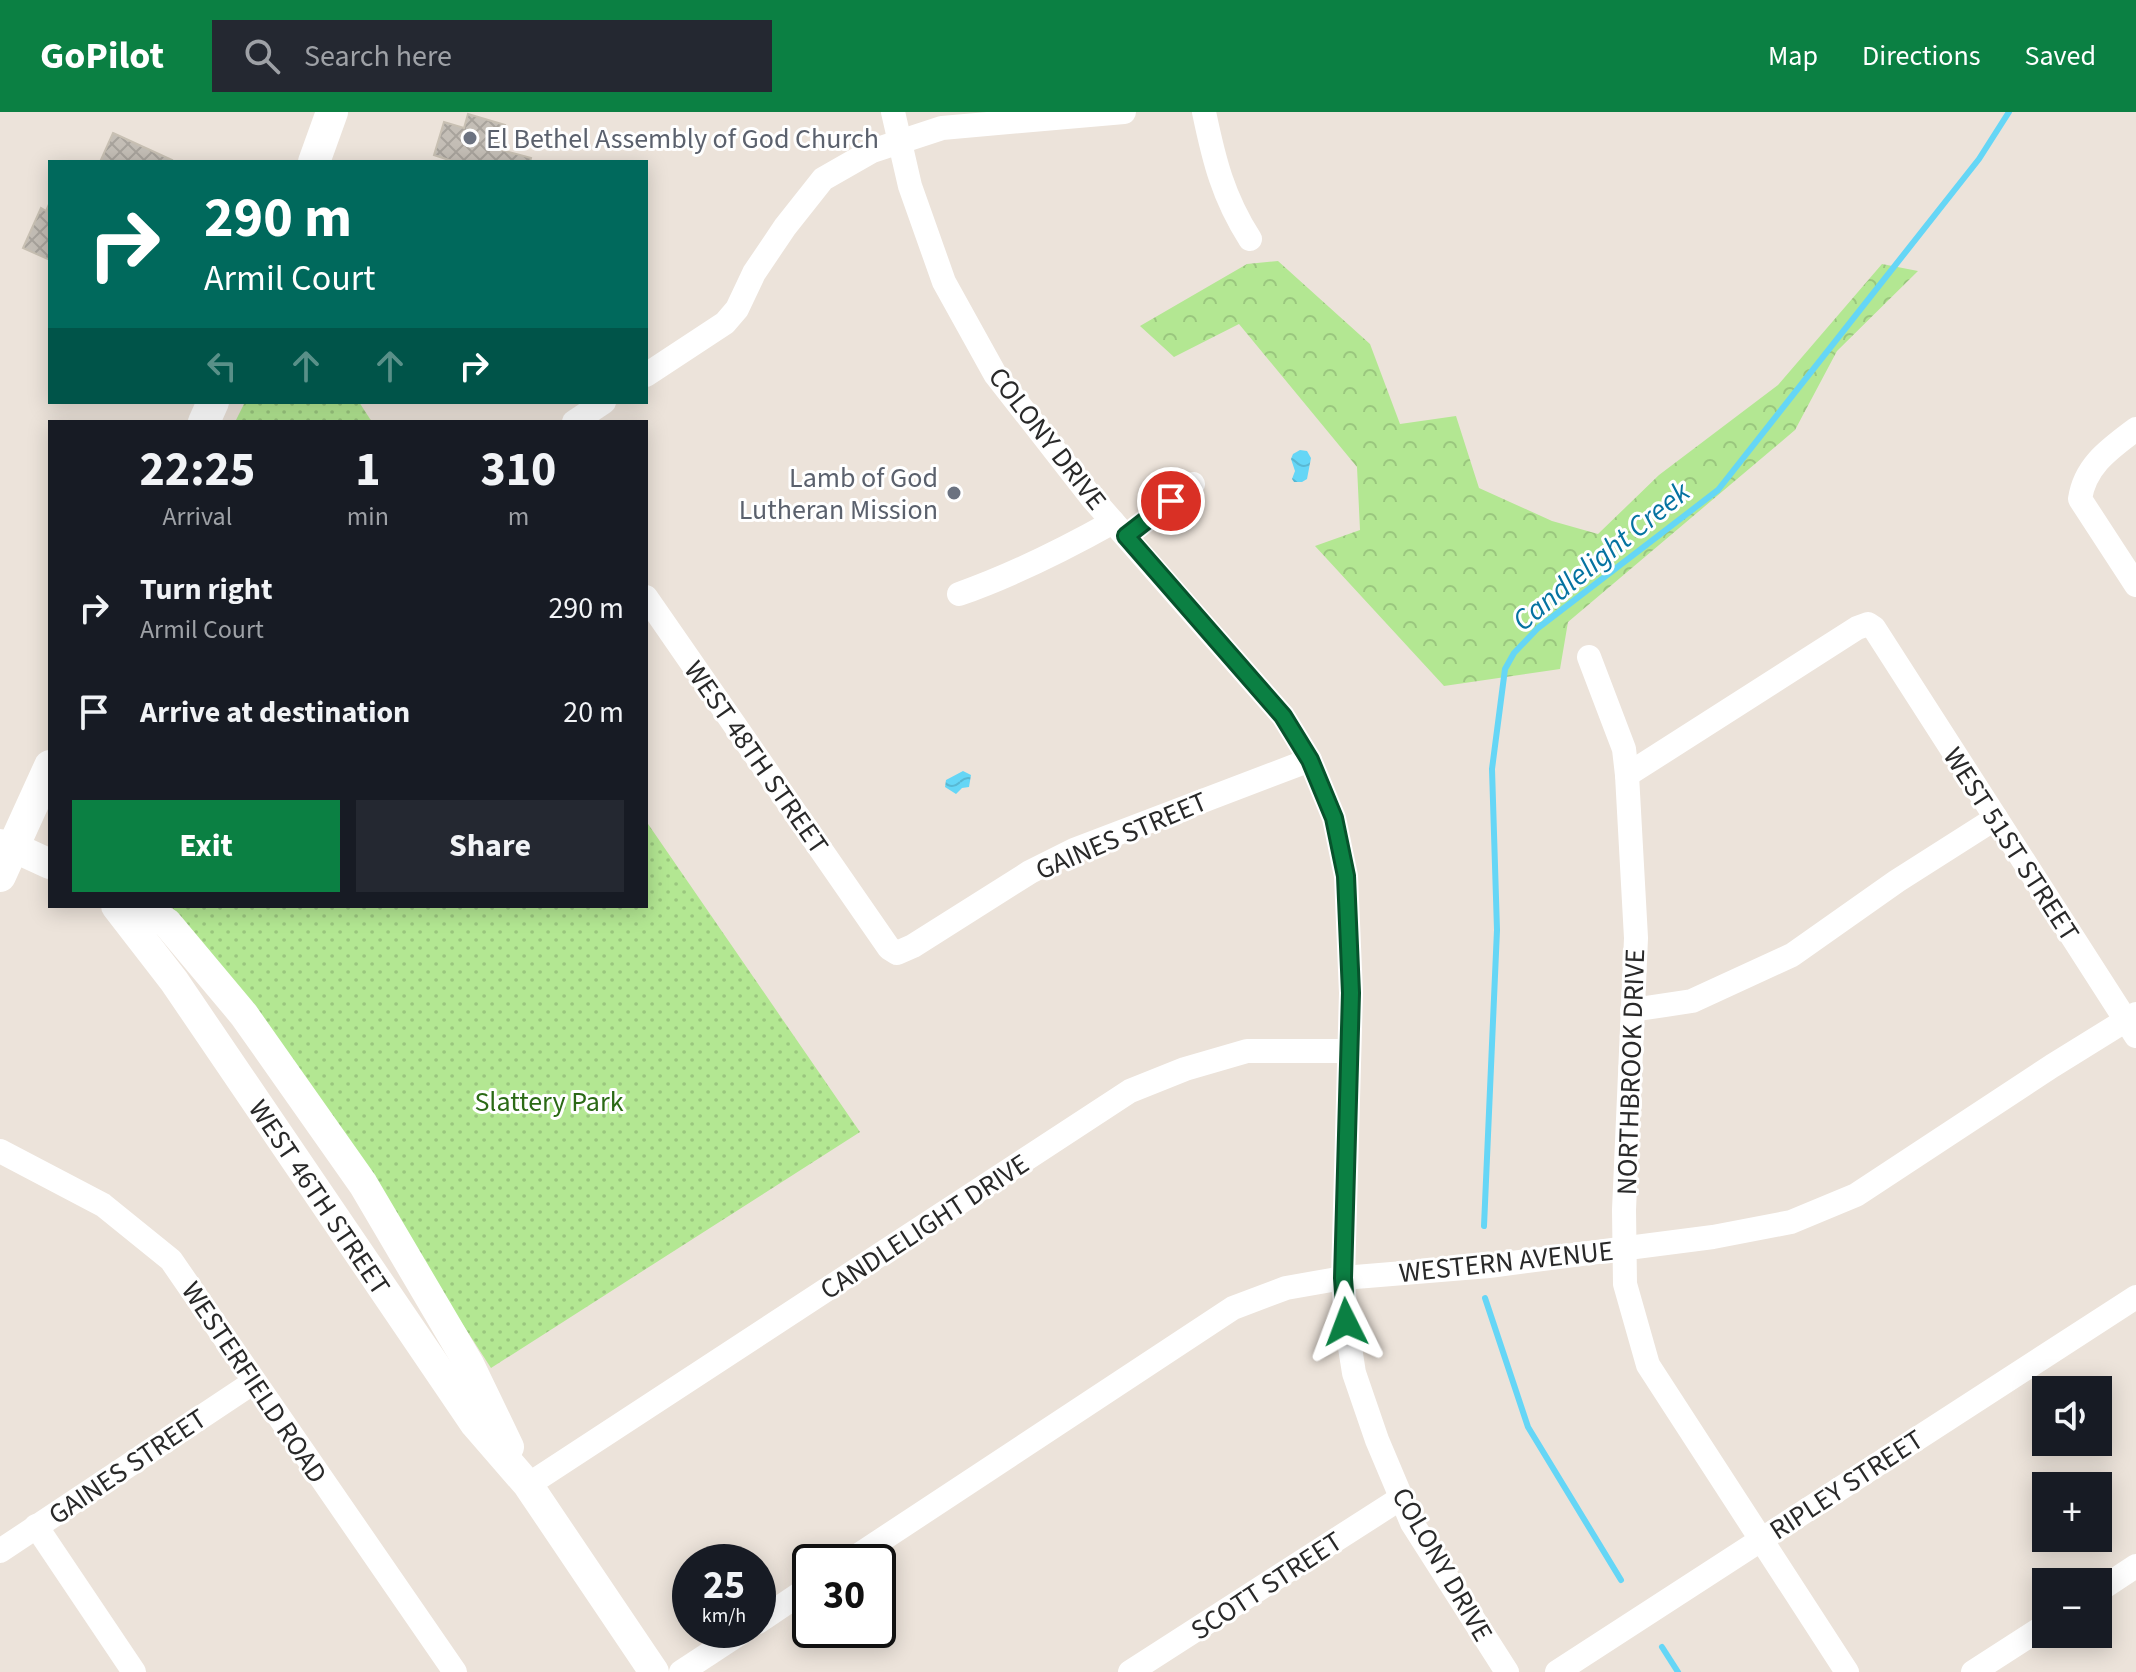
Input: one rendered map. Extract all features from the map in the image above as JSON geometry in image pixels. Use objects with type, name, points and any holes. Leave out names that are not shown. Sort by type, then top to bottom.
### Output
[{"type":"main road","points":[[315,160],[332,112]]},
{"type":"main road","points":[[0,876],[7,846],[48,770]]},
{"type":"street","name":"COLONY DRIVE","points":[[893,112],[910,186],[944,282],[995,374],[1120,529],[1283,716],[1310,760],[1334,818],[1346,876],[1351,993],[1343,1278],[1354,1373],[1377,1440],[1412,1523],[1507,1672]]},
{"type":"street","points":[[648,374],[725,323],[737,309],[754,273],[785,227],[823,179],[872,151],[942,128],[1124,112]]},
{"type":"street","points":[[1204,112],[1217,172],[1235,215],[1250,239]]},
{"type":"street","points":[[577,420],[601,404]]},
{"type":"street","points":[[2136,429],[2103,454],[2083,483],[2080,499],[2136,585]]},
{"type":"street","points":[[959,594],[1120,529],[1193,484]]},
{"type":"street","name":"WEST 48TH STREET","points":[[648,600],[868,918]]},
{"type":"street","name":"WEST 51ST STREET","points":[[1627,775],[1857,628],[1868,624],[2133,1023]]},
{"type":"street","name":"NORTHBROOK DRIVE","points":[[1589,657],[1624,749],[1627,775],[1636,938],[1625,1284],[1648,1365],[1847,1672]]},
{"type":"street","name":"GAINES STREET","points":[[868,918],[889,948],[897,953],[1030,872],[1074,850],[1310,760]]},
{"type":"street","points":[[1632,1010],[1692,1001],[1792,955],[1897,881],[1996,818]]},
{"type":"street","points":[[7,846],[48,863]]},
{"type":"street","name":"WEST 46TH STREET","points":[[118,908],[174,981],[475,1424],[528,1485],[654,1672]]},
{"type":"street","name":"WEST 46TH STREET","points":[[139,908],[167,923],[244,1015],[363,1184],[469,1364],[528,1485]]},
{"type":"street","name":"WESTERN AVENUE","points":[[875,1544],[1233,1308],[1286,1288],[1343,1278],[1489,1266],[1713,1237],[1791,1222],[1856,1195],[2133,1023]]},
{"type":"street","name":"CANDLELIGHT DRIVE","points":[[528,1485],[1130,1091],[1185,1069],[1247,1051],[1349,1051]]},
{"type":"street","name":"WESTERFIELD ROAD","points":[[0,1151],[103,1205],[171,1260],[455,1672]]},
{"type":"street","name":"RIPLEY STREET","points":[[1557,1672],[2136,1297]]},
{"type":"street","name":"GAINES STREET","points":[[0,1551],[254,1382]]},
{"type":"street","name":"SCOTT STREET","points":[[1130,1672],[1401,1498]]},
{"type":"street","points":[[36,1526],[134,1672]]},
{"type":"street","points":[[2112,1582],[2136,1566]]},
{"type":"street","points":[[1973,1672],[2032,1634]]},
{"type":"street","points":[[681,1672],[718,1648]]},
{"type":"green space","points":[[1278,261],[1370,344],[1400,424],[1456,416],[1479,488],[1552,521],[1598,534],[1659,475],[1778,385],[1882,264],[1918,271],[1837,351],[1795,430],[1568,622],[1560,669],[1444,686],[1315,546],[1360,530],[1357,467],[1239,324],[1174,357],[1140,326],[1247,264]]},
{"type":"green space","points":[[244,404],[360,404],[371,420],[236,420]]},
{"type":"green space","name":"Slattery Park","points":[[648,824],[860,1132],[491,1368],[306,1083],[173,908],[648,908]]},
{"type":"water","points":[[1300,450],[1307,451],[1311,458],[1307,479],[1294,482],[1295,471],[1291,459]]},
{"type":"water","points":[[963,771],[971,775],[969,787],[962,788],[956,794],[945,787],[946,780]]},
{"type":"building","name":"El Bethel Assembly of God Church","points":[[468,114],[505,125],[498,149],[530,160],[449,160],[434,155],[444,122],[464,128]]},
{"type":"building","points":[[113,133],[172,160],[101,160]]},
{"type":"building","points":[[48,206],[48,259],[23,248],[41,208],[46,211]]},
{"type":"waterway","name":"Candlelight Creek","points":[[1484,1226],[1497,930],[1492,769],[1505,669],[1514,653],[1538,628],[1718,490],[1979,159],[2009,112]]},
{"type":"waterway","name":"Candlelight Creek","points":[[1485,1298],[1528,1427],[1621,1580]]},
{"type":"waterway","name":"Candlelight Creek","points":[[1662,1647],[1678,1672]]},
{"type":"place","name":"El Bethel Assembly of God Church","points":[[470,138]]},
{"type":"place","name":"Lamb of God Lutheran Mission","points":[[954,493]]},
{"type":"route","points":[[1171,501],[1126,536],[1283,716],[1310,760],[1334,818],[1346,876],[1351,993],[1343,1278],[1346,1322]]}]
